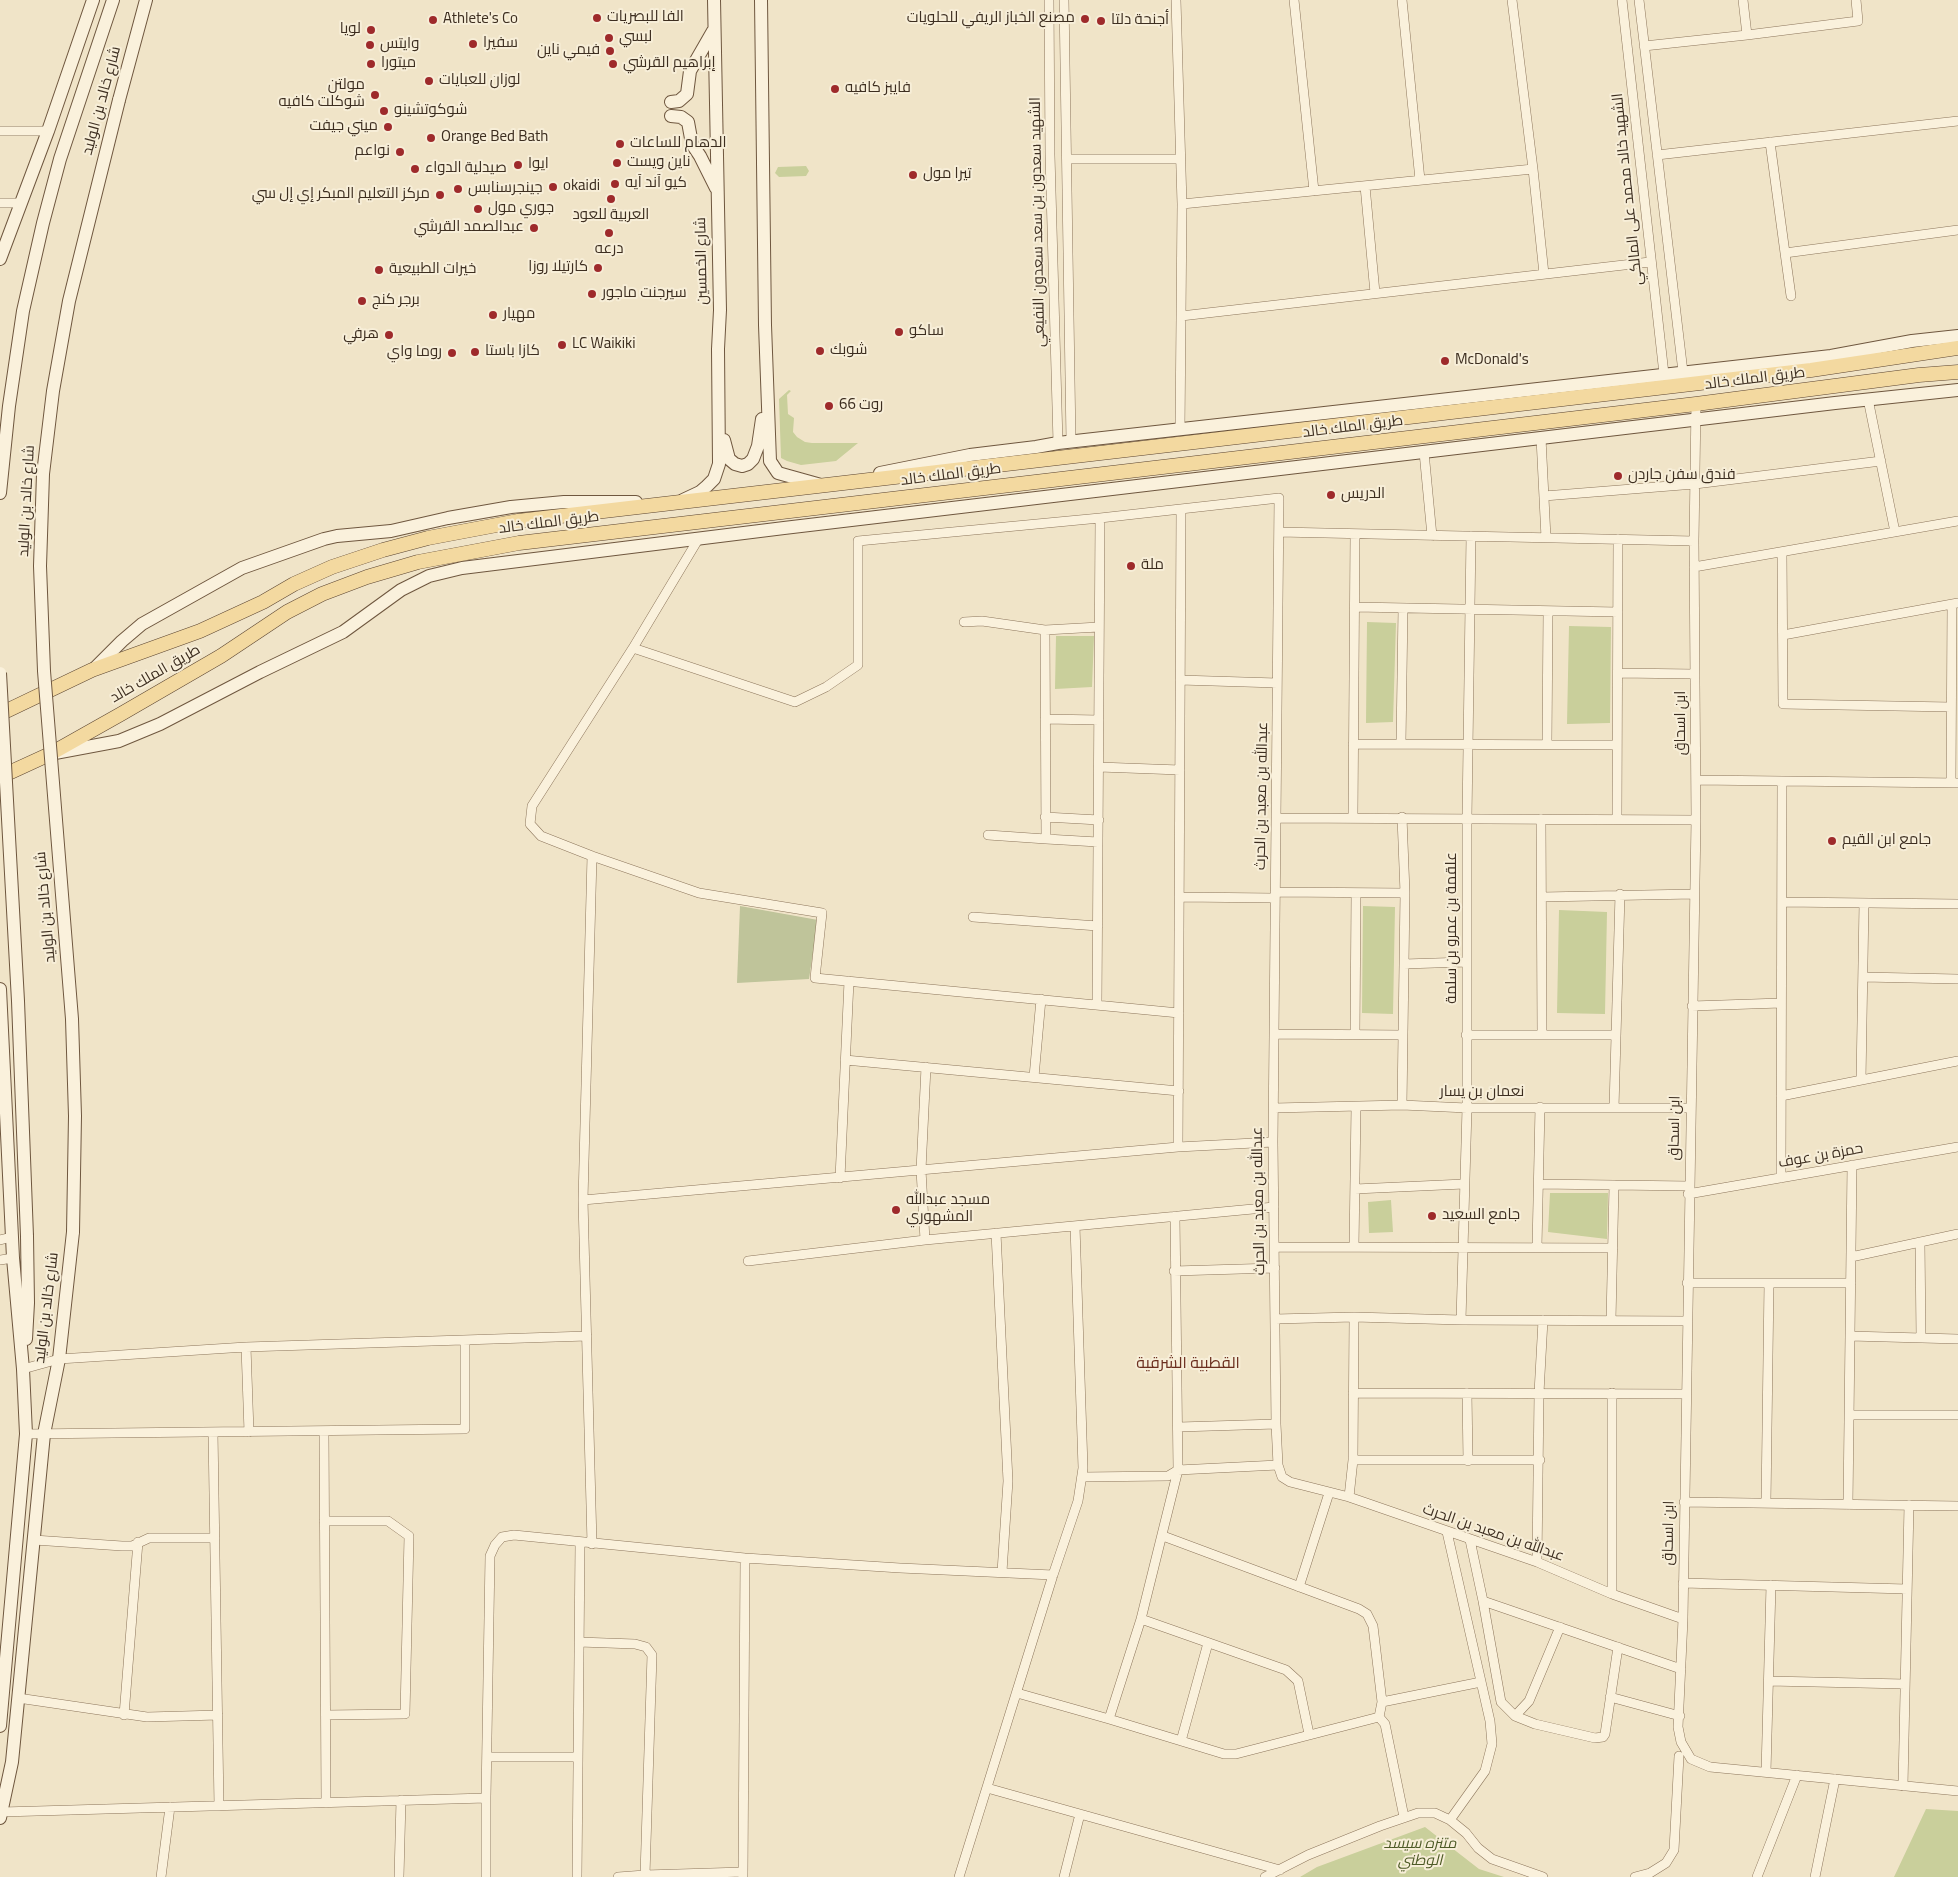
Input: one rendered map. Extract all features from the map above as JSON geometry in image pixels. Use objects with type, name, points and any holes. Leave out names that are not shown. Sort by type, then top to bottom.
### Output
[{"type":"main road","name":"طريق الملك خالد","points":[[0,714],[92,670],[200,631],[332,567],[383,550],[428,538],[518,521],[1811,370],[1958,348]]},
{"type":"main road","name":"طريق الملك خالد","points":[[0,777],[50,754],[121,714],[220,656],[288,612],[322,594],[367,577],[418,562],[518,543],[1696,404],[1919,375],[1958,372]]},
{"type":"street","points":[[0,260],[48,131],[93,0]]},
{"type":"street","points":[[0,493],[9,406],[23,311],[43,223],[60,160],[113,0]]},
{"type":"street","name":"شارع خالد بن الوليد","points":[[1,1815],[12,1762],[44,1434],[59,1358],[73,1232],[75,1116],[72,1019],[44,671],[40,566],[43,484],[53,391],[69,301],[146,0]]},
{"type":"street","name":"شارع الخمسين","points":[[679,502],[700,492],[714,479],[719,464],[718,193],[714,0]]},
{"type":"street","points":[[761,0],[767,391],[770,461],[778,473],[822,485],[970,455],[1036,448],[1071,441],[1831,356],[1912,341],[1958,336]]},
{"type":"street","name":"الشهيد سعدون بن سعد سعدون النفيعي","points":[[1049,0],[1050,156],[1058,443]]},
{"type":"street","name":"الشهيد سعدون بن سعد سعدون النفيعي","points":[[1064,0],[1071,441]]},
{"type":"street","points":[[1176,0],[1182,204],[1180,430]]},
{"type":"street","points":[[1294,0],[1314,191]]},
{"type":"street","points":[[1402,0],[1420,180]]},
{"type":"street","points":[[1512,0],[1544,274]]},
{"type":"street","name":"الشهيد خالد محمد على المالكي","points":[[1622,0],[1664,374]]},
{"type":"street","name":"الشهيد خالد محمد على المالكي","points":[[1639,0],[1683,372]]},
{"type":"street","points":[[1743,0],[1747,35]]},
{"type":"street","points":[[1644,46],[1747,35],[1858,20],[1856,0]]},
{"type":"street","points":[[671,102],[679,101],[687,94],[690,71],[714,29]]},
{"type":"street","points":[[671,116],[681,117],[688,122],[692,144],[718,193]]},
{"type":"street","points":[[1657,155],[1958,121]]},
{"type":"street","points":[[0,131],[48,131]]},
{"type":"street","points":[[1770,142],[1791,296]]},
{"type":"street","points":[[1067,159],[1180,159]]},
{"type":"street","points":[[1182,204],[1533,169]]},
{"type":"street","points":[[1365,186],[1375,293]]},
{"type":"street","points":[[0,203],[21,203]]},
{"type":"street","points":[[1785,253],[1958,230]]},
{"type":"street","points":[[1181,316],[1650,262]]},
{"type":"street","points":[[50,754],[119,741],[160,724],[260,672],[343,632],[402,590],[429,576],[462,568],[699,538],[1868,399],[1958,390]]},
{"type":"street","points":[[720,425],[730,459],[735,464],[742,466],[748,464],[753,459],[758,446],[767,391]]},
{"type":"street","points":[[1868,399],[1895,532]]},
{"type":"street","name":"ابن اسحاق","points":[[1696,404],[1694,541],[1696,820],[1683,1619],[1678,1727],[1682,1742],[1691,1759],[1710,1767],[1958,1791]]},
{"type":"street","points":[[1542,438],[1546,538]]},
{"type":"street","points":[[1424,452],[1432,536]]},
{"type":"street","points":[[1544,496],[1695,484],[1880,461]]},
{"type":"street","name":"عبدالله بن معبد بن الحرث","points":[[1181,509],[1279,498],[1273,1142],[1276,1424],[1278,1465],[1282,1477],[1290,1482],[1349,1497],[1537,1562],[1612,1594],[1683,1619]]},
{"type":"street","points":[[92,670],[142,624],[242,568],[324,540],[338,536],[391,531],[448,518],[511,507],[555,503],[679,502]]},
{"type":"street","points":[[633,648],[795,702],[826,687],[858,665],[858,541],[1181,509],[1178,1147]]},
{"type":"street","points":[[1097,1005],[1100,518]]},
{"type":"street","points":[[1694,567],[1958,521]]},
{"type":"street","points":[[1279,532],[1694,541]]},
{"type":"street","points":[[1353,817],[1355,534]]},
{"type":"street","name":"علقمة بن عمرو بن سلمة","points":[[1461,1320],[1467,1108],[1466,818],[1471,536]]},
{"type":"street","points":[[699,538],[633,648],[532,806],[530,824],[541,836],[699,894],[822,913],[815,978],[1179,1013]]},
{"type":"street","points":[[1617,819],[1618,539]]},
{"type":"street","points":[[1782,552],[1783,704],[1951,707]]},
{"type":"street","points":[[1696,780],[1954,783],[1951,707],[1955,603],[1782,636]]},
{"type":"street","points":[[1355,607],[1618,612]]},
{"type":"street","points":[[1401,743],[1403,608]]},
{"type":"street","points":[[1547,744],[1548,611]]},
{"type":"street","points":[[964,622],[982,621],[1045,630],[1099,627]]},
{"type":"street","points":[[1045,630],[1046,839]]},
{"type":"street","points":[[0,673],[18,1001],[27,1236],[28,1303],[23,1365],[59,1358],[246,1347],[587,1336]]},
{"type":"street","points":[[1618,673],[1695,674]]},
{"type":"street","points":[[1180,680],[1277,684]]},
{"type":"street","points":[[1045,719],[1099,720]]},
{"type":"street","points":[[1353,744],[1617,744]]},
{"type":"street","points":[[1099,767],[1180,770]]},
{"type":"street","points":[[1781,1178],[1782,781]]},
{"type":"street","points":[[1045,817],[1099,820]]},
{"type":"street","points":[[1276,818],[1402,817],[1696,820]]},
{"type":"street","points":[[1402,817],[1405,893],[1402,1105]]},
{"type":"street","points":[[1541,819],[1542,1036]]},
{"type":"street","points":[[988,835],[1098,842]]},
{"type":"street","points":[[592,856],[583,1200],[592,1544]]},
{"type":"street","points":[[1355,1034],[1356,893]]},
{"type":"street","points":[[1179,897],[1405,893]]},
{"type":"street","points":[[1614,1108],[1620,894]]},
{"type":"street","points":[[1542,897],[1694,894]]},
{"type":"street","points":[[1782,902],[1958,904]]},
{"type":"street","points":[[1861,1080],[1864,903]]},
{"type":"street","points":[[973,917],[1098,926]]},
{"type":"street","points":[[1404,964],[1466,962]]},
{"type":"street","points":[[1863,977],[1958,980]]},
{"type":"street","points":[[840,1178],[849,981]]},
{"type":"street","name":"شارع خالد بن الوليد","points":[[0,989],[6,1259],[23,1365],[26,1434],[5,1600],[0,1726]]},
{"type":"street","points":[[1034,1077],[1041,999]]},
{"type":"street","points":[[1692,1006],[1782,1003]]},
{"type":"street","points":[[1274,1034],[1403,1035]]},
{"type":"street","points":[[1466,1036],[1616,1035]]},
{"type":"street","points":[[845,1060],[1179,1091]]},
{"type":"street","points":[[1781,1096],[1958,1062]]},
{"type":"street","points":[[925,1240],[922,1170],[926,1067]]},
{"type":"street","name":"نعمان بن يسار","points":[[1274,1108],[1402,1105],[1467,1108],[1690,1108]]},
{"type":"street","points":[[1354,1247],[1356,1106]]},
{"type":"street","points":[[1537,1247],[1540,1107]]},
{"type":"street","points":[[583,1200],[1178,1147],[1273,1142]]},
{"type":"street","name":"حمزة بن عوف","points":[[1539,1184],[1614,1185],[1689,1190],[1781,1178],[1958,1147]]},
{"type":"street","points":[[1848,1504],[1852,1165]]},
{"type":"street","points":[[1355,1189],[1464,1184]]},
{"type":"street","points":[[1612,1320],[1614,1185]]},
{"type":"street","points":[[748,1261],[925,1240],[1274,1207]]},
{"type":"street","points":[[1109,1719],[1141,1619],[1178,1470],[1179,1427],[1174,1216]]},
{"type":"street","points":[[959,1877],[1053,1575],[1078,1501],[1082,1478],[1075,1226]]},
{"type":"street","points":[[996,1233],[1008,1481],[1002,1572]]},
{"type":"street","points":[[1851,1257],[1958,1234]]},
{"type":"street","points":[[1920,1242],[1921,1338]]},
{"type":"street","points":[[1275,1247],[1612,1248]]},
{"type":"street","points":[[1174,1271],[1275,1268]]},
{"type":"street","points":[[1687,1283],[1851,1282]]},
{"type":"street","points":[[1766,1503],[1769,1283]]},
{"type":"street","points":[[1349,1497],[1353,1460],[1354,1316]]},
{"type":"street","points":[[1275,1319],[1354,1316],[1461,1320],[1687,1321]]},
{"type":"street","points":[[1537,1562],[1543,1320]]},
{"type":"street","points":[[1850,1336],[1958,1338]]},
{"type":"street","points":[[26,1434],[465,1429],[465,1340]]},
{"type":"street","points":[[246,1347],[249,1432]]},
{"type":"street","points":[[1353,1393],[1686,1394]]},
{"type":"street","points":[[1467,1393],[1468,1461]]},
{"type":"street","points":[[1612,1393],[1612,1594]]},
{"type":"street","points":[[1849,1415],[1958,1415]]},
{"type":"street","points":[[1179,1427],[1276,1424]]},
{"type":"street","points":[[324,1431],[326,1803]]},
{"type":"street","points":[[213,1432],[219,1806]]},
{"type":"street","points":[[1353,1460],[1540,1460]]},
{"type":"street","points":[[1082,1478],[1168,1476],[1178,1470],[1278,1465]]},
{"type":"street","points":[[1299,1586],[1329,1493]]},
{"type":"street","points":[[1684,1502],[1958,1506]]},
{"type":"street","points":[[1903,1786],[1909,1505]]},
{"type":"street","points":[[324,1521],[388,1521],[409,1536],[405,1714],[326,1715]]},
{"type":"street","points":[[1447,1532],[1490,1721],[1492,1744],[1485,1771],[1450,1820]]},
{"type":"street","points":[[486,1877],[490,1556],[494,1545],[502,1537],[514,1535],[745,1558],[1053,1575]]},
{"type":"street","points":[[1163,1536],[1360,1609],[1367,1614],[1373,1626],[1382,1702],[1379,1717]]},
{"type":"street","points":[[34,1540],[132,1546],[149,1538],[215,1538]]},
{"type":"street","points":[[1470,1540],[1501,1702],[1515,1716],[1535,1724],[1600,1738],[1605,1734],[1618,1647]]},
{"type":"street","points":[[124,1715],[138,1542]]},
{"type":"street","points":[[576,1877],[580,1543]]},
{"type":"street","points":[[618,1877],[645,1875],[743,1875],[745,1558]]},
{"type":"street","points":[[1683,1583],[1907,1589]]},
{"type":"street","points":[[1766,1772],[1771,1585]]},
{"type":"street","points":[[5,1600],[27,1605]]},
{"type":"street","points":[[1483,1601],[1681,1669]]},
{"type":"street","points":[[4,1621],[27,1605]]},
{"type":"street","points":[[1141,1619],[1286,1670],[1294,1675],[1298,1681],[1309,1734]]},
{"type":"street","points":[[1515,1716],[1529,1701],[1560,1627]]},
{"type":"street","points":[[579,1642],[636,1644],[646,1648],[652,1655],[645,1875]]},
{"type":"street","points":[[1181,1741],[1208,1643]]},
{"type":"street","points":[[1769,1681],[1905,1684]]},
{"type":"street","points":[[1382,1702],[1481,1682]]},
{"type":"street","points":[[1017,1693],[1224,1754],[1236,1754],[1379,1717]]},
{"type":"street","points":[[1610,1697],[1680,1716]]},
{"type":"street","points":[[18,1698],[147,1718],[218,1715]]},
{"type":"street","points":[[1379,1717],[1385,1724],[1404,1817]]},
{"type":"street","points":[[1635,1877],[1650,1873],[1666,1863],[1674,1850],[1679,1756]]},
{"type":"street","points":[[487,1757],[578,1757]]},
{"type":"street","points":[[1757,1877],[1798,1776]]},
{"type":"street","points":[[1815,1877],[1835,1779]]},
{"type":"street","points":[[987,1788],[1280,1870]]},
{"type":"street","points":[[1,1815],[170,1807],[486,1798]]},
{"type":"street","points":[[399,1877],[401,1800]]},
{"type":"street","points":[[161,1877],[170,1807]]},
{"type":"street","points":[[1265,1877],[1308,1855],[1404,1817],[1418,1813],[1435,1813],[1450,1820],[1492,1859],[1543,1877]]},
{"type":"street","points":[[1064,1877],[1080,1814]]},
{"type":"green space","points":[[806,166],[809,171],[806,176],[779,177],[775,173],[778,167]]},
{"type":"green space","points":[[789,390],[791,391],[787,395],[788,414],[794,418],[793,432],[797,437],[805,442],[812,443],[858,443],[836,461],[801,465],[781,458],[779,399]]},
{"type":"green space","points":[[1367,622],[1396,623],[1393,722],[1366,723]]},
{"type":"green space","points":[[1569,626],[1611,627],[1610,723],[1567,724]]},
{"type":"green space","points":[[1056,636],[1094,636],[1092,687],[1055,689]]},
{"type":"green space","points":[[740,906],[818,920],[809,979],[737,983]]},
{"type":"green space","points":[[1363,906],[1395,907],[1393,1014],[1362,1013]]},
{"type":"green space","points":[[1559,910],[1607,912],[1605,1014],[1557,1013]]},
{"type":"green space","points":[[1550,1193],[1608,1193],[1607,1239],[1548,1232]]},
{"type":"green space","points":[[1391,1200],[1393,1232],[1369,1233],[1368,1202]]},
{"type":"green space","points":[[1926,1809],[1958,1811],[1958,1877],[1894,1877]]},
{"type":"green space","name":"متنزه سيسد الوطني","points":[[1425,1827],[1479,1869],[1504,1877],[1300,1877],[1317,1867]]},
{"type":"place","name":"الفا للبصريات","points":[[597,18]]},
{"type":"place","name":"مصنع الخباز الريفي للحلويات","points":[[1085,19]]},
{"type":"place","name":"Athlete's Co","points":[[433,20]]},
{"type":"place","name":"أجنحة دلتا","points":[[1101,21]]},
{"type":"place","name":"لويا","points":[[371,30]]},
{"type":"place","name":"لبسي","points":[[609,38]]},
{"type":"place","name":"سفيرا","points":[[473,44]]},
{"type":"place","name":"وايتس","points":[[370,45]]},
{"type":"place","name":"فيمي ناين","points":[[610,51]]},
{"type":"place","name":"ميتورا","points":[[371,64]]},
{"type":"place","name":"إبراهيم القرشي","points":[[613,64]]},
{"type":"place","name":"لوزان للعبايات","points":[[429,81]]},
{"type":"place","name":"فايبز كافيه","points":[[835,89]]},
{"type":"place","name":"مولتن شوكلت كافيه","points":[[375,95]]},
{"type":"place","name":"شوكوتشينو","points":[[384,111]]},
{"type":"place","name":"ميني جيفت","points":[[388,127]]},
{"type":"place","name":"Orange Bed Bath","points":[[431,138]]},
{"type":"place","name":"الدهام للساعات","points":[[620,144]]},
{"type":"place","name":"نواعم","points":[[400,152]]},
{"type":"place","name":"ناين ويست","points":[[617,163]]},
{"type":"place","name":"ايوا","points":[[518,165]]},
{"type":"place","name":"صيدلية الدواء","points":[[415,169]]},
{"type":"place","name":"تيرا مول","points":[[913,175]]},
{"type":"place","name":"كیو آند آیه","points":[[615,184]]},
{"type":"place","name":"okaidi","points":[[553,187]]},
{"type":"place","name":"جينجرسنابس","points":[[458,189]]},
{"type":"place","name":"مركز التعليم المبكر إي إل سي","points":[[440,195]]},
{"type":"place","name":"العربية للعود","points":[[611,199]]},
{"type":"place","name":"جوري مول","points":[[478,209]]},
{"type":"place","name":"عبدالصمد القرشي","points":[[534,228]]},
{"type":"place","name":"درعه","points":[[609,233]]},
{"type":"place","name":"كارتيلا روزا","points":[[598,268]]},
{"type":"place","name":"خيرات الطبيعية","points":[[379,270]]},
{"type":"place","name":"سيرجنت ماجور","points":[[592,294]]},
{"type":"place","name":"برجر كنج","points":[[362,301]]},
{"type":"place","name":"مهيار","points":[[493,315]]},
{"type":"place","name":"ساكو","points":[[899,332]]},
{"type":"place","name":"هرفي","points":[[389,335]]},
{"type":"place","name":"LC Waikiki","points":[[562,345]]},
{"type":"place","name":"شوبك","points":[[820,351]]},
{"type":"place","name":"كازا باستا","points":[[475,352]]},
{"type":"place","name":"روما واي","points":[[452,353]]},
{"type":"place","name":"McDonald's","points":[[1445,361]]},
{"type":"place","name":"روت 66","points":[[829,406]]},
{"type":"place","name":"فندق سفن جاردن","points":[[1618,476]]},
{"type":"place","name":"الدريس","points":[[1331,495]]},
{"type":"place","name":"ملة","points":[[1131,566]]},
{"type":"place","name":"جامع ابن القيم","points":[[1832,841]]},
{"type":"place","name":"مسجد عبدالله المشهوري","points":[[896,1210]]},
{"type":"place","name":"جامع السعيد","points":[[1432,1216]]},
{"type":"district","name":"القطبية الشرقية","points":[[1188,1365]]}]
